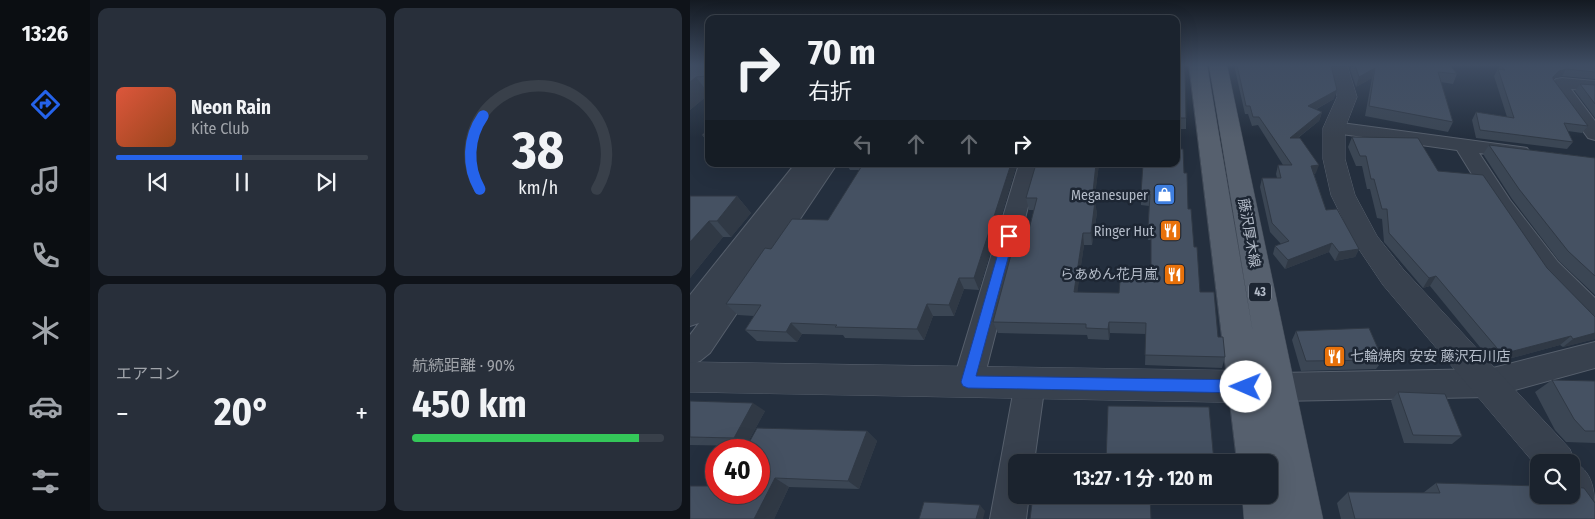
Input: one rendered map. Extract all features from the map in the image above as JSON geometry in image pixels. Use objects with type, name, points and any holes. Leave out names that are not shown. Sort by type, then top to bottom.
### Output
[{"type":"main road","name":"藤沢厚木線","points":[[1202,89],[1255,454]]},
{"type":"main road","name":"藤沢厚木線","points":[[1223,89],[1303,519]]},
{"type":"main road","points":[[1262,504],[1264,519]]},
{"type":"street","points":[[1346,89],[1347,98],[1334,128],[1334,159],[1343,195],[1367,242],[1393,277],[1550,454]]},
{"type":"street","points":[[1562,89],[1595,134]]},
{"type":"street","points":[[1334,128],[1543,154]]},
{"type":"street","points":[[1464,145],[1502,205],[1549,269],[1595,316]]},
{"type":"street","points":[[690,315],[804,167]]},
{"type":"street","points":[[690,352],[700,344],[825,167]]},
{"type":"street","points":[[968,382],[1029,167]]},
{"type":"street","points":[[690,377],[1246,387],[1489,383],[1595,355]]},
{"type":"street","points":[[1018,454],[1030,383]]},
{"type":"street","points":[[1580,492],[1595,512]]},
{"type":"street","points":[[1008,519],[1010,504]]},
{"type":"building","points":[[1180,89],[1185,89],[1186,118],[1180,118]]},
{"type":"building","points":[[1242,89],[1337,89],[1308,106],[1322,112],[1290,138],[1300,138],[1319,165],[1311,166],[1326,210],[1337,209],[1359,249],[1339,252],[1332,243],[1288,260],[1275,246],[1289,241],[1272,223],[1262,178],[1281,178],[1278,165],[1292,165],[1259,117],[1253,117],[1250,106],[1246,106]]},
{"type":"building","points":[[1372,89],[1443,89],[1453,122],[1369,106]]},
{"type":"building","points":[[1505,89],[1561,89],[1588,126],[1564,123],[1573,142],[1480,130],[1476,112],[1514,118]]},
{"type":"building","points":[[1584,89],[1595,89],[1595,104]]},
{"type":"building","points":[[1352,137],[1418,138],[1438,171],[1483,175],[1547,268],[1595,317],[1595,333],[1573,339],[1571,336],[1502,354],[1436,276],[1429,278],[1389,233],[1387,209],[1382,209],[1374,179],[1371,179],[1366,156],[1360,156]]},
{"type":"building","points":[[1489,145],[1595,158],[1595,276],[1568,251],[1519,189]]},
{"type":"building","points":[[1180,149],[1183,149],[1184,173],[1187,173],[1188,209],[1191,209],[1194,247],[1197,247],[1200,292],[1214,292],[1218,337],[1223,337],[1225,357],[1145,355],[1146,323],[1109,322],[1108,329],[1086,328],[1086,324],[993,322],[1015,240],[1026,241],[1037,198],[1026,198],[1035,167],[1096,167],[1092,201],[1095,201],[1091,233],[1083,233],[1074,292],[1119,293],[1121,269],[1151,270],[1151,229],[1148,229],[1150,194],[1141,193],[1143,167],[1180,167]]},
{"type":"building","points":[[861,167],[1010,167],[974,278],[959,278],[949,305],[927,304],[917,329],[835,327],[837,325],[791,323],[786,332],[745,330],[761,305],[726,304],[765,248],[771,249],[792,219],[828,220]]},
{"type":"building","points":[[690,196],[737,196],[717,221],[709,221],[690,242]]},
{"type":"building","points":[[1369,328],[1383,360],[1306,361],[1296,331]]},
{"type":"building","points":[[1552,380],[1595,381],[1595,431],[1585,431],[1574,419]]},
{"type":"building","points":[[1398,392],[1445,394],[1462,436],[1413,435]]},
{"type":"building","points":[[690,401],[753,403],[734,438],[690,437]]},
{"type":"building","points":[[1108,406],[1209,407],[1213,454],[1106,454]]},
{"type":"building","points":[[757,428],[867,431],[848,481],[775,478],[770,488],[770,439],[751,439]]},
{"type":"building","points":[[1436,483],[1530,486],[1530,504],[1580,504],[1580,488],[1584,488],[1595,503],[1595,519],[1355,519],[1348,492],[1440,493]]},
{"type":"building","points":[[690,486],[705,486],[705,504],[762,504],[754,519],[690,519]]},
{"type":"building","points":[[924,502],[980,505],[976,519],[919,519]]},
{"type":"building","points":[[1032,504],[1150,504],[1151,519],[1030,519]]},
{"type":"place","name":"Meganesuper","points":[[1164,195]]},
{"type":"place","name":"Ringer Hut","points":[[1170,231]]},
{"type":"place","name":"らあめん花月嵐","points":[[1174,274]]},
{"type":"place","name":"七輪焼肉 安安 藤沢石川店","points":[[1334,356]]},
{"type":"route","points":[[1009,236],[968,382],[1246,387]]}]
